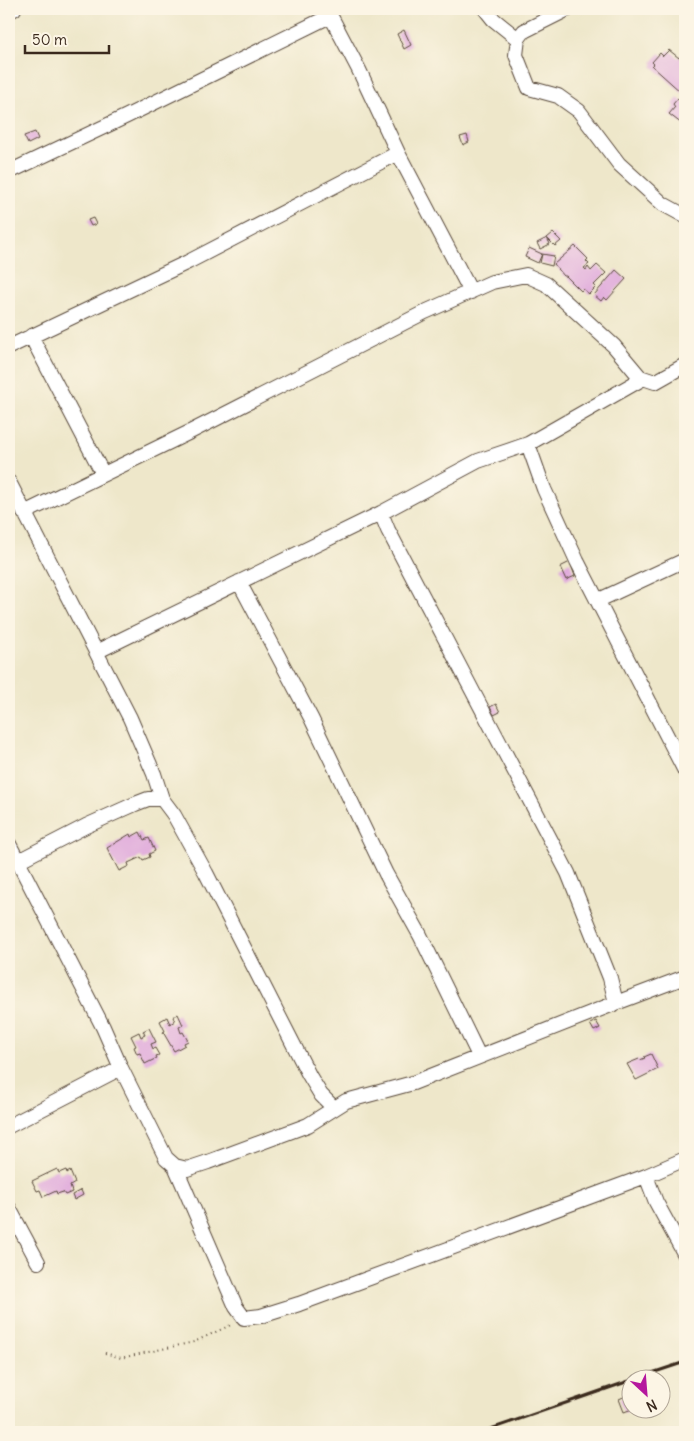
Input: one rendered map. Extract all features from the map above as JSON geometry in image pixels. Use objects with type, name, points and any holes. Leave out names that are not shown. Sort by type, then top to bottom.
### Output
[{"type":"street","points":[[9,11],[14,9]]},
{"type":"street","points":[[485,9],[493,19],[518,39]]},
{"type":"street","points":[[568,9],[524,31],[518,39],[516,55],[529,88],[558,96],[578,111],[619,164],[663,204],[685,216]]},
{"type":"street","points":[[9,172],[127,116],[328,12],[359,70],[398,153],[471,292]]},
{"type":"street","points":[[9,346],[188,262],[398,153]]},
{"type":"street","points":[[24,513],[426,312],[492,282],[526,275],[546,284],[614,346],[642,379],[655,382],[685,365]]},
{"type":"street","points":[[31,336],[103,474]]},
{"type":"street","points":[[96,652],[382,513],[478,461],[528,444],[642,379]]},
{"type":"street","points":[[528,444],[547,497],[577,561],[599,600],[685,771]]},
{"type":"street","points":[[9,482],[130,718],[154,774],[162,799],[174,815],[206,873],[309,1075],[321,1095],[334,1108]]},
{"type":"street","points":[[382,513],[406,565],[568,873],[610,978],[616,1002]]},
{"type":"street","points":[[599,600],[685,560]]},
{"type":"street","points":[[239,582],[312,718],[386,874],[420,935],[479,1056]]},
{"type":"street","points":[[18,862],[86,826],[135,804],[148,799],[162,799]]},
{"type":"street","points":[[9,844],[103,1027],[121,1068],[166,1158],[175,1166],[236,1307],[244,1318],[262,1316],[299,1304],[646,1176],[685,1159]]},
{"type":"street","points":[[175,1166],[187,1169],[208,1162],[308,1124],[346,1100],[413,1083],[616,1002],[685,977]]},
{"type":"street","points":[[9,1126],[121,1068]]},
{"type":"street","points":[[646,1176],[656,1202],[685,1254]]},
{"type":"street","points":[[9,1208],[38,1262]]},
{"type":"path","points":[[105,1353],[121,1358],[194,1342],[230,1327],[244,1318]]},
{"type":"building","points":[[404,30],[411,45],[404,49],[397,34]]},
{"type":"building","points":[[669,50],[679,58],[684,52],[685,54],[685,89],[682,93],[652,66],[654,64],[652,62],[660,53],[663,56]]},
{"type":"building","points":[[678,98],[685,104],[685,121],[682,124],[669,114],[675,107],[673,104]]},
{"type":"building","points":[[35,132],[38,139],[28,144],[24,136]]},
{"type":"building","points":[[467,135],[469,142],[463,145],[460,137]]},
{"type":"building","points":[[93,218],[96,224],[91,226],[88,220]]},
{"type":"building","points":[[553,233],[561,241],[555,246],[547,238]]},
{"type":"building","points":[[547,238],[550,244],[540,249],[537,243]]},
{"type":"building","points":[[575,246],[588,259],[586,261],[589,264],[584,268],[586,270],[588,267],[591,271],[597,265],[606,273],[594,285],[596,287],[589,294],[583,289],[581,291],[554,264]]},
{"type":"building","points":[[529,248],[542,254],[538,263],[525,257]]},
{"type":"building","points":[[542,254],[554,256],[552,266],[540,263]]},
{"type":"building","points":[[616,270],[626,279],[607,300],[604,297],[601,301],[594,295]]},
{"type":"building","points":[[570,562],[575,576],[566,580],[560,567]]},
{"type":"building","points":[[496,704],[500,712],[494,715],[490,707]]},
{"type":"building","points":[[140,832],[144,840],[149,838],[155,851],[149,854],[150,857],[143,860],[141,857],[128,863],[129,866],[119,871],[107,848],[130,834],[131,837]]},
{"type":"building","points":[[178,1014],[183,1025],[179,1027],[181,1033],[183,1032],[188,1041],[184,1043],[185,1045],[174,1051],[163,1032],[165,1031],[160,1021],[167,1017],[170,1024],[175,1021],[173,1017]]},
{"type":"building","points":[[596,1021],[600,1028],[594,1031],[590,1024]]},
{"type":"building","points":[[149,1028],[156,1042],[151,1044],[159,1055],[145,1064],[140,1053],[137,1054],[134,1047],[136,1046],[131,1036],[139,1032],[141,1037],[145,1035],[143,1031]]},
{"type":"building","points":[[651,1054],[658,1069],[636,1080],[627,1064]]},
{"type":"building","points":[[57,1169],[59,1173],[66,1170],[67,1173],[70,1171],[75,1183],[70,1186],[72,1192],[65,1195],[63,1192],[57,1194],[56,1191],[43,1197],[40,1190],[37,1191],[32,1181]]},
{"type":"building","points":[[81,1190],[83,1195],[74,1200],[72,1195]]},
{"type":"railway","points":[[667,1368],[685,1362]]},
{"type":"railway","points":[[482,1432],[622,1383]]}]
